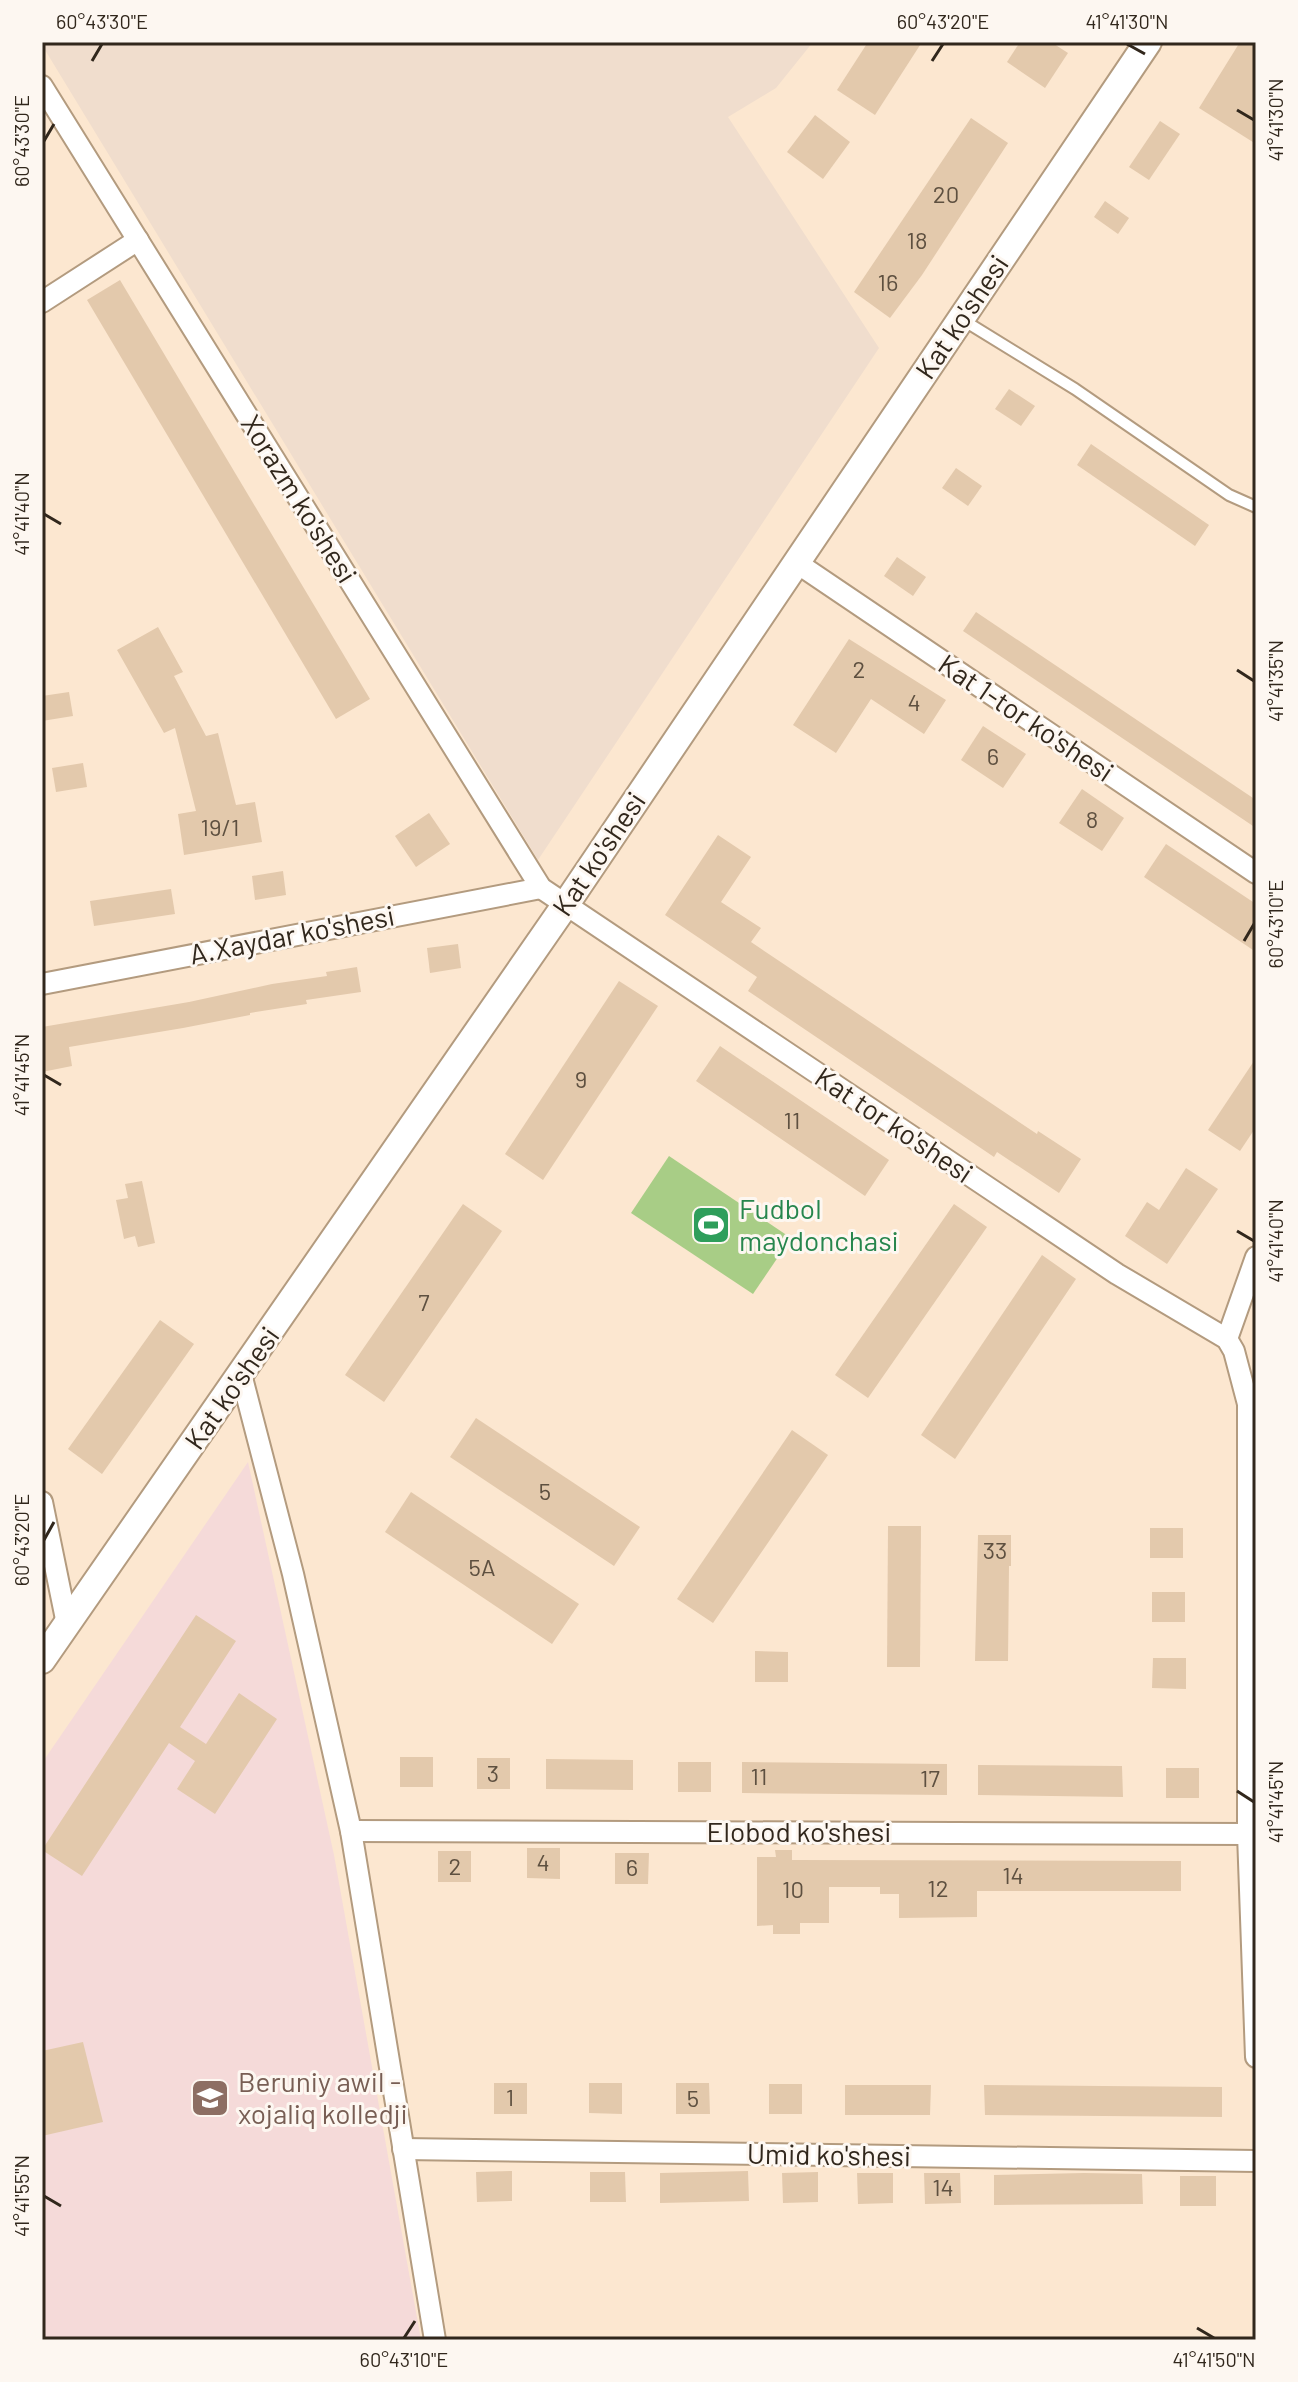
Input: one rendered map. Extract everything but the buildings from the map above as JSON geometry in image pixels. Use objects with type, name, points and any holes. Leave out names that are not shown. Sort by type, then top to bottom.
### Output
[{"type":"street","name":"Kat ko'shesi","points":[[42,1660],[566,904],[1148,42]]},
{"type":"street","name":"Xorazm ko'shesi","points":[[42,86],[541,888],[566,904]]},
{"type":"street","points":[[42,302],[138,240]]},
{"type":"street","name":"Kat 1-tor ko'shesi","points":[[797,563],[1256,873]]},
{"type":"street","name":"A.Xaydar ko'shesi","points":[[42,984],[541,888]]},
{"type":"street","name":"Kat tor ko'shesi","points":[[566,904],[1117,1274],[1227,1339]]},
{"type":"street","points":[[1256,1257],[1227,1339],[1234,1351],[1248,1404],[1248,1834],[1256,2057]]},
{"type":"street","points":[[241,1374],[293,1574],[351,1831],[435,2340]]},
{"type":"street","points":[[42,1502],[67,1624]]},
{"type":"street","name":"Elobod ko'shesi","points":[[351,1831],[1248,1834]]},
{"type":"street","name":"Umid ko'shesi","points":[[403,2149],[1256,2161]]},
{"type":"lane","points":[[961,319],[1075,389],[1229,495],[1256,507]]},
{"type":"shaded area","points":[[42,42],[813,42],[776,88],[728,117],[879,348],[538,860],[42,45]]},
{"type":"shaded area","name":"Beruniy awil - xojaliq kolledji","points":[[248,1462],[334,1855],[421,2340],[42,2340],[42,1763]]},
{"type":"green space","name":"Fudbol maydonchasi","points":[[669,1156],[791,1238],[753,1294],[631,1213]]},
{"type":"place","name":"Fudbol maydonchasi","points":[[711,1225]]},
{"type":"place","name":"Beruniy awil - xojaliq kolledji","points":[[210,2098]]}]
